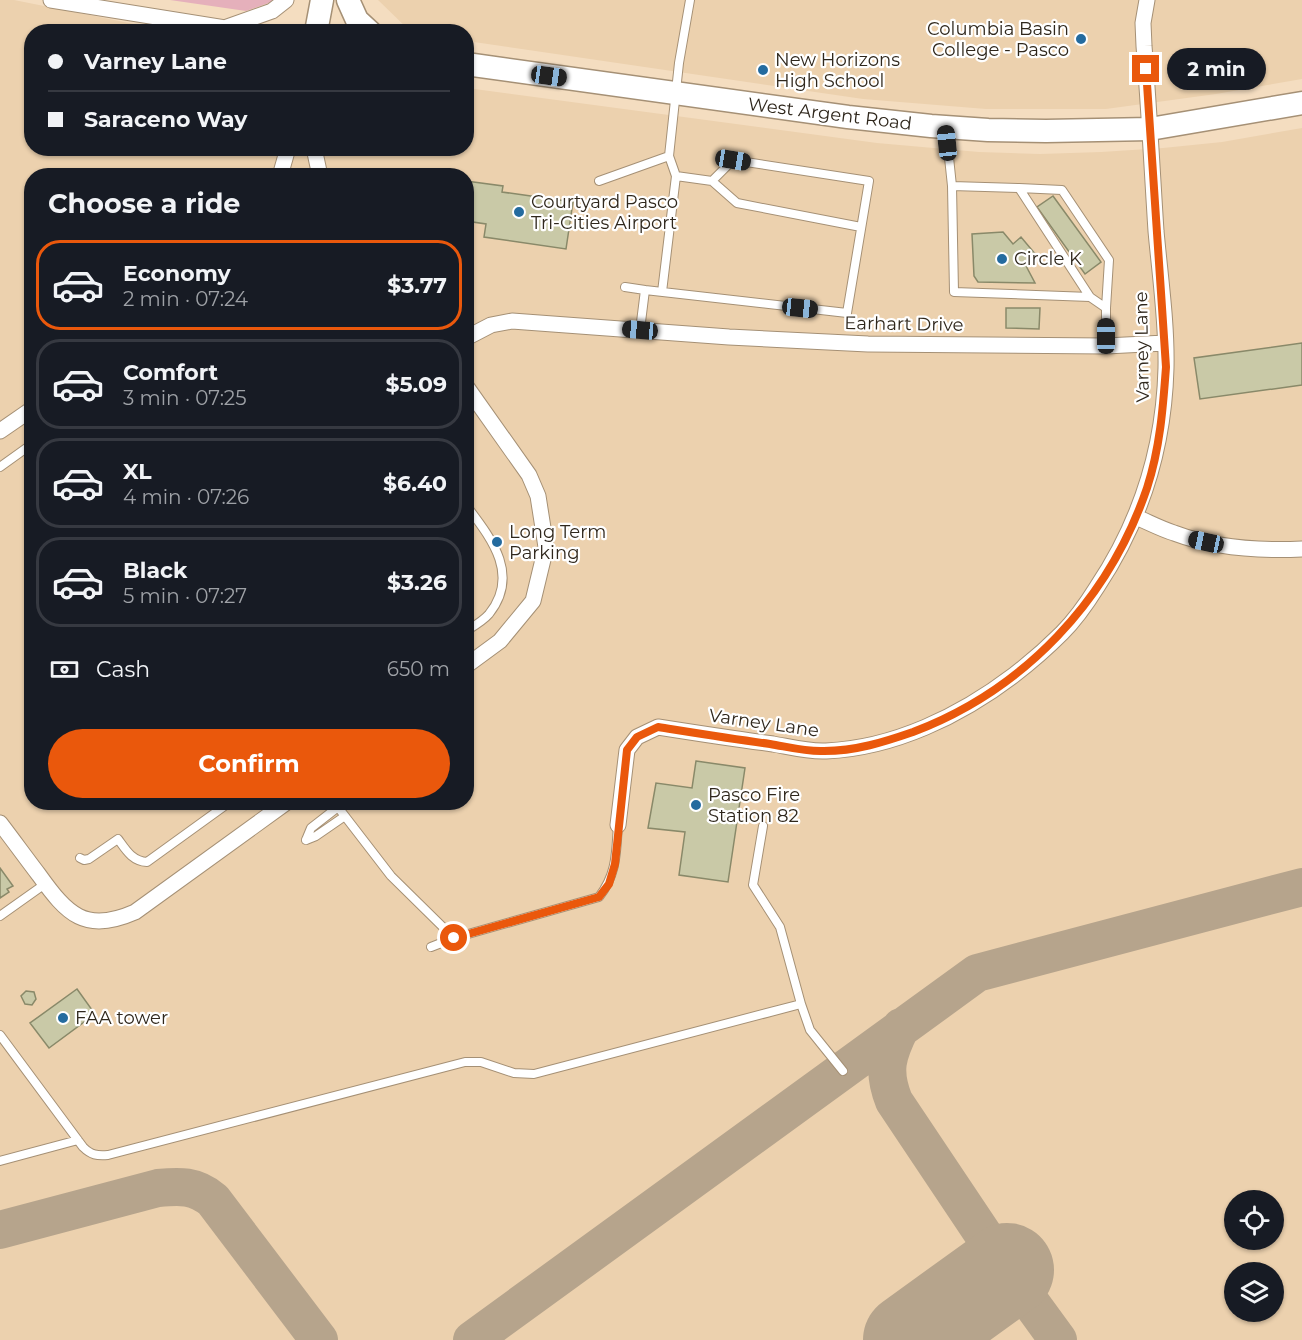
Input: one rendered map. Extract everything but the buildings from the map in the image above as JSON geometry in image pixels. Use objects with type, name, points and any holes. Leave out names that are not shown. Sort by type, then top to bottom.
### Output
[{"type":"main road","points":[[318,24],[322,0]]},
{"type":"main road","points":[[348,0],[357,20],[361,24]]},
{"type":"main road","name":"West Argent Road","points":[[474,65],[848,117],[946,127],[1046,131],[1150,129],[1302,103]]},
{"type":"street","points":[[51,0],[76,2],[207,24]]},
{"type":"street","points":[[234,24],[272,11],[286,0]]},
{"type":"street","name":"Varney Lane","points":[[618,825],[627,750],[637,737],[658,727],[823,752],[867,747],[934,724],[965,709],[999,687],[1031,662],[1064,632],[1111,566],[1136,517],[1147,488],[1157,451],[1164,406],[1165,343],[1143,23],[1147,0]]},
{"type":"street","name":"Earhart Drive","points":[[474,334],[491,325],[512,321],[799,342],[1106,346],[1165,343]]},
{"type":"street","points":[[474,397],[529,475],[538,496],[546,547],[533,602],[500,641],[474,660]]},
{"type":"street","points":[[0,431],[24,414]]},
{"type":"street","points":[[1136,517],[1173,533],[1221,545],[1249,549],[1302,549]]},
{"type":"street","points":[[0,823],[67,910],[96,921],[122,918],[135,912],[276,810]]},
{"type":"lane","points":[[662,292],[676,176],[669,156],[675,93],[690,0]]},
{"type":"lane","points":[[946,127],[952,186],[954,292],[1090,297]]},
{"type":"lane","points":[[599,181],[669,156]]},
{"type":"lane","points":[[625,287],[847,313],[869,181],[733,160],[712,182]]},
{"type":"lane","points":[[676,176],[712,182],[736,203],[861,227]]},
{"type":"lane","points":[[952,186],[1062,190],[1109,260],[1106,346]]},
{"type":"lane","points":[[1019,188],[1090,297],[1106,308]]},
{"type":"lane","points":[[640,330],[645,291]]},
{"type":"lane","points":[[0,467],[24,450]]},
{"type":"lane","points":[[474,516],[493,541],[500,555],[502,567],[502,588],[498,599],[489,614],[474,626]]},
{"type":"lane","points":[[80,858],[89,859],[118,839],[132,858],[140,862],[147,862],[219,810]]},
{"type":"lane","points":[[331,810],[311,828],[306,840],[316,836],[345,816]]},
{"type":"lane","points":[[340,810],[391,876],[454,938]]},
{"type":"lane","name":"Varney Lane","points":[[431,947],[454,938],[599,897],[609,884],[615,864],[618,825]]},
{"type":"lane","points":[[763,826],[753,885],[780,927],[810,1030],[843,1071]]},
{"type":"lane","points":[[0,916],[45,884]]},
{"type":"lane","points":[[0,1035],[78,1140],[90,1154],[98,1156],[465,1062],[481,1062],[514,1073],[534,1074],[801,1004]]},
{"type":"lane","points":[[0,1161],[78,1140]]},
{"type":"shaded area","points":[[0,0],[14,0],[134,24],[24,24],[24,156],[474,156],[474,89],[877,143],[979,152],[1040,154],[1163,148],[1222,142],[1302,128],[1302,1340],[0,1340]]},
{"type":"shaded area","points":[[170,0],[277,0],[246,11]]},
{"type":"shaded area","name":"Columbia Basin College - Pasco","points":[[378,0],[1302,0],[1302,79],[1216,94],[1106,109],[986,109],[863,99],[474,42],[474,24],[403,24]]},
{"type":"taxiway","points":[[472,1340],[977,973],[1302,887]]},
{"type":"taxiway","points":[[901,1027],[889,1055],[887,1072],[894,1101],[1007,1270],[1058,1340]]},
{"type":"taxiway","points":[[0,1230],[158,1188],[193,1189],[213,1200],[319,1340]]},
{"type":"runway","points":[[910,1340],[1007,1270]]},
{"type":"place","name":"Columbia Basin College - Pasco","points":[[1081,39]]},
{"type":"place","name":"New Horizons High School","points":[[763,70]]},
{"type":"place","name":"Courtyard Pasco Tri-Cities Airport","points":[[519,212]]},
{"type":"place","name":"Circle K","points":[[1002,259]]},
{"type":"place","name":"Long Term Parking","points":[[497,542]]},
{"type":"place","name":"Pasco Fire Station 82","points":[[696,805]]},
{"type":"place","name":"FAA tower","points":[[63,1018]]},
{"type":"route","points":[[454,938],[599,897],[609,884],[615,864],[627,750],[637,737],[658,727],[823,752],[867,747],[934,724],[965,709],[999,687],[1064,632],[1111,566],[1136,517],[1157,451],[1164,406],[1165,343],[1146,69]]}]
